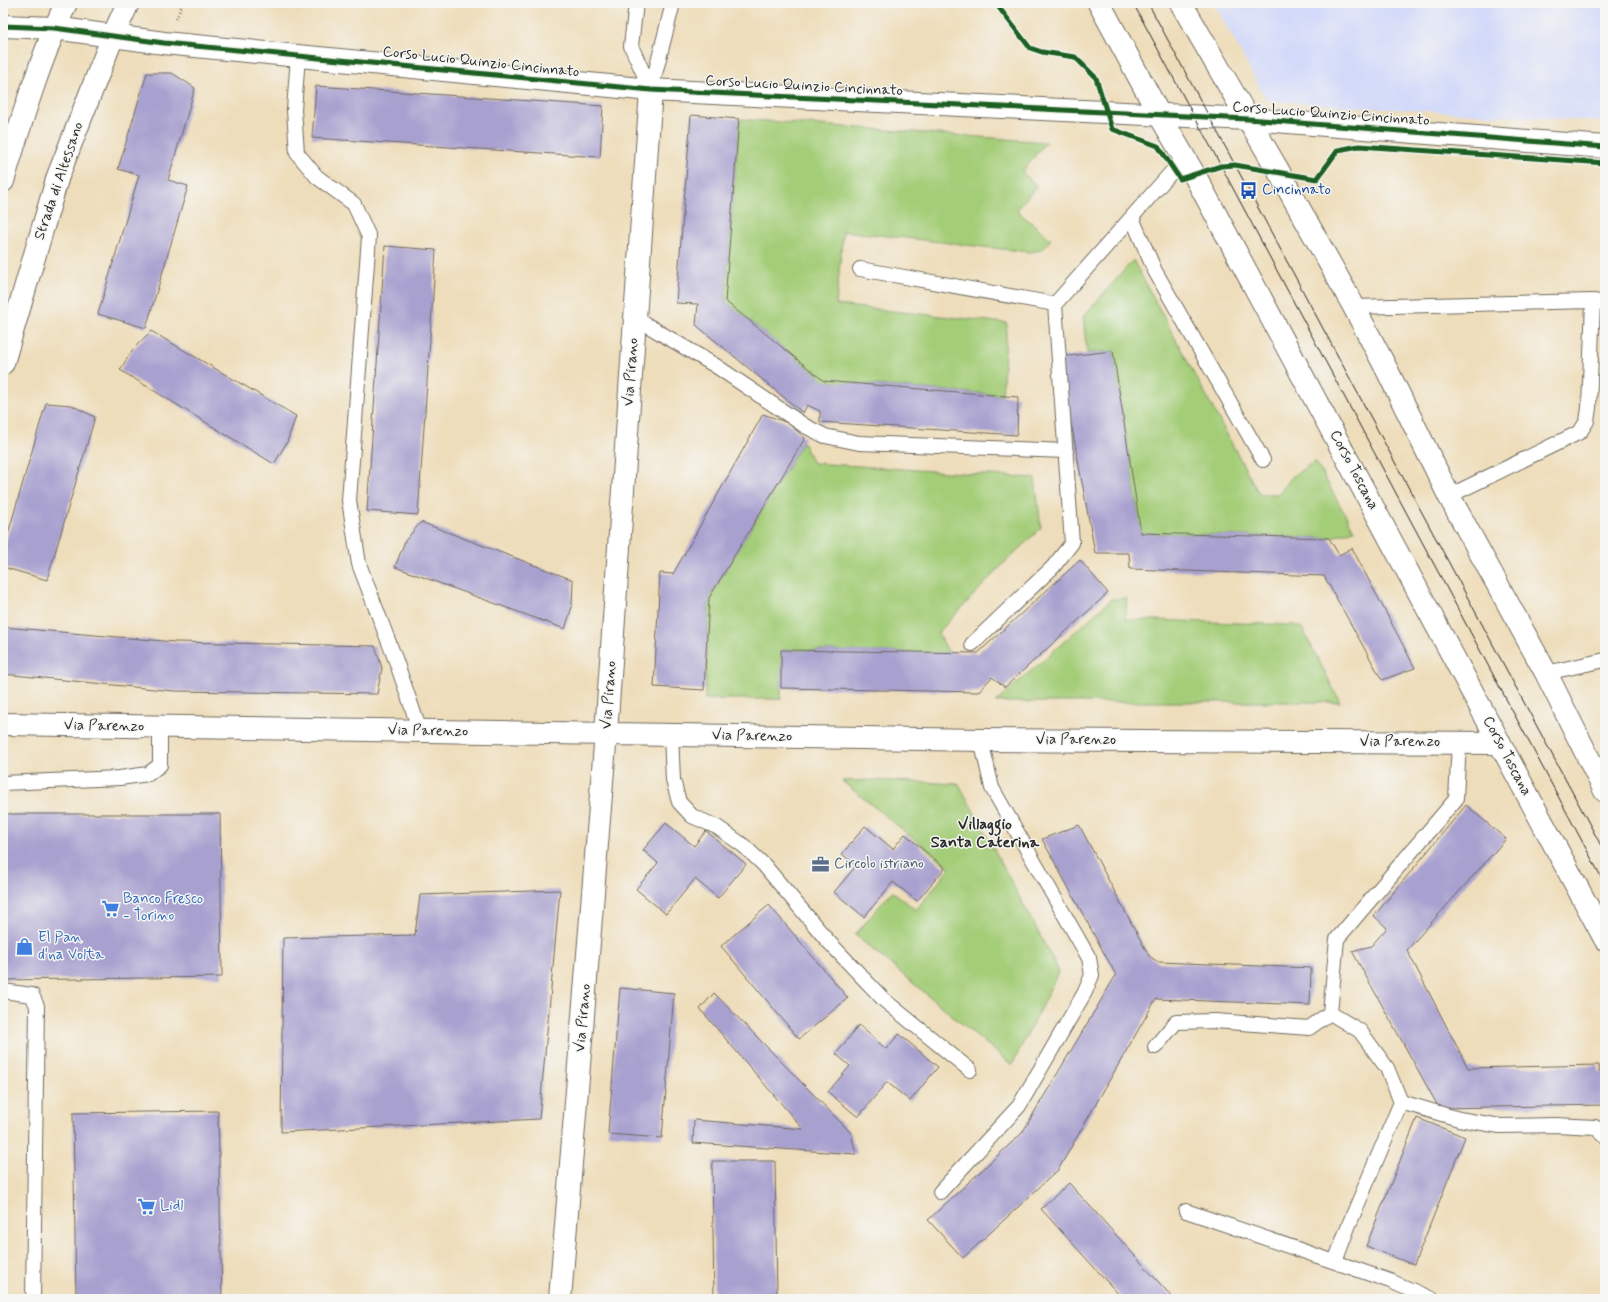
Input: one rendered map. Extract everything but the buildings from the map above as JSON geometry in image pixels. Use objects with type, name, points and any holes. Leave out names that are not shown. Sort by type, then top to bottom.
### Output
[{"type":"street","points":[[3,181],[19,129],[54,28],[66,3]]},
{"type":"street","name":"Strada di Altessano","points":[[3,363],[58,176],[113,36],[128,3]]},
{"type":"street","name":"Corso Toscana","points":[[1099,3],[1160,116],[1198,181],[1605,939]]},
{"type":"street","points":[[1181,3],[1287,186],[1354,307],[1449,496],[1546,673],[1597,759],[1605,791]]},
{"type":"street","name":"Corso Lucio Quinzio Cincinnato","points":[[3,26],[54,28],[164,43],[651,90],[1248,120],[1605,147]]},
{"type":"street","name":"Via Pirano","points":[[560,1299],[606,733],[651,90]]},
{"type":"street","name":"Via Parenzo","points":[[3,724],[981,740],[1500,743]]},
{"type":"lane","points":[[636,3],[631,46],[651,90]]},
{"type":"lane","points":[[651,90],[673,3]]},
{"type":"lane","points":[[298,56],[294,110],[297,153],[317,177],[354,204],[369,237],[350,500],[359,564],[396,661],[420,731]]},
{"type":"lane","points":[[972,644],[1053,567],[1072,543],[1055,304],[1184,158]]},
{"type":"lane","points":[[1132,218],[1155,271],[1263,460]]},
{"type":"lane","points":[[860,269],[1055,304]]},
{"type":"lane","points":[[1354,307],[1599,302],[1589,408],[1586,421],[1580,432],[1449,496]]},
{"type":"lane","points":[[635,318],[716,366],[804,426],[825,436],[859,443],[1066,451]]},
{"type":"lane","points":[[1546,673],[1605,660]]},
{"type":"lane","points":[[3,783],[120,778],[148,774],[160,765],[160,727]]},
{"type":"lane","points":[[671,734],[673,780],[679,802],[692,816],[717,826],[744,846],[764,865],[828,940],[884,1000],[970,1070]]},
{"type":"lane","points":[[940,1192],[1019,1106],[1085,992],[1092,975],[1089,958],[992,788],[981,740]]},
{"type":"lane","points":[[1155,1047],[1176,1022],[1216,1021],[1309,1028],[1330,1013],[1337,939],[1456,799],[1459,742]]},
{"type":"lane","points":[[3,991],[32,995],[37,1006],[32,1299]]},
{"type":"lane","points":[[1330,1013],[1360,1032],[1387,1068],[1401,1102],[1348,1227],[1335,1262]]},
{"type":"lane","points":[[1401,1102],[1459,1119],[1500,1126],[1594,1127],[1605,1136]]},
{"type":"lane","points":[[1186,1211],[1390,1281],[1432,1299]]},
{"type":"shaded area","points":[[1214,3],[1605,3],[1605,122],[1267,101]]},
{"type":"green space","points":[[739,119],[1046,142],[1022,172],[1037,186],[1016,210],[1051,239],[1042,250],[1029,252],[843,231],[836,305],[1007,323],[1002,395],[824,381],[725,301]]},
{"type":"green space","points":[[1133,260],[1259,494],[1278,494],[1293,476],[1315,461],[1354,530],[1329,538],[1141,533],[1113,351],[1087,353],[1083,317]]},
{"type":"green space","points":[[803,442],[813,463],[1035,478],[1041,528],[1003,564],[938,633],[949,653],[782,650],[781,699],[705,699],[709,598]]},
{"type":"green space","points":[[1127,598],[1125,619],[1294,625],[1302,628],[1340,702],[996,702],[1112,599]]},
{"type":"green space","points":[[875,780],[959,784],[1059,971],[1012,1065],[855,935],[892,891],[916,910],[950,868],[842,781]]},
{"type":"tram line","points":[[1133,3],[1605,884]]},
{"type":"tram line","points":[[1148,3],[1605,853]]},
{"type":"cycle path","points":[[974,3],[997,5],[1030,48],[1042,52],[1075,57],[1096,78],[1112,129],[1158,146],[1180,179],[1221,166],[1235,165],[1317,179],[1338,150],[1359,146],[1605,163]]},
{"type":"cycle path","points":[[3,26],[54,28],[164,43],[651,90],[1248,119],[1605,147]]},
{"type":"place","name":"Cincinnato","points":[[1249,190]]},
{"type":"place","name":"Circolo istriano","points":[[821,864]]},
{"type":"place","name":"Banco Fresco - Torino","points":[[110,908]]},
{"type":"place","name":"El Pan d'na Volta","points":[[25,947]]},
{"type":"place","name":"Lidl","points":[[147,1206]]},
{"type":"district","name":"Villaggio Santa Caterina","points":[[985,833]]}]
